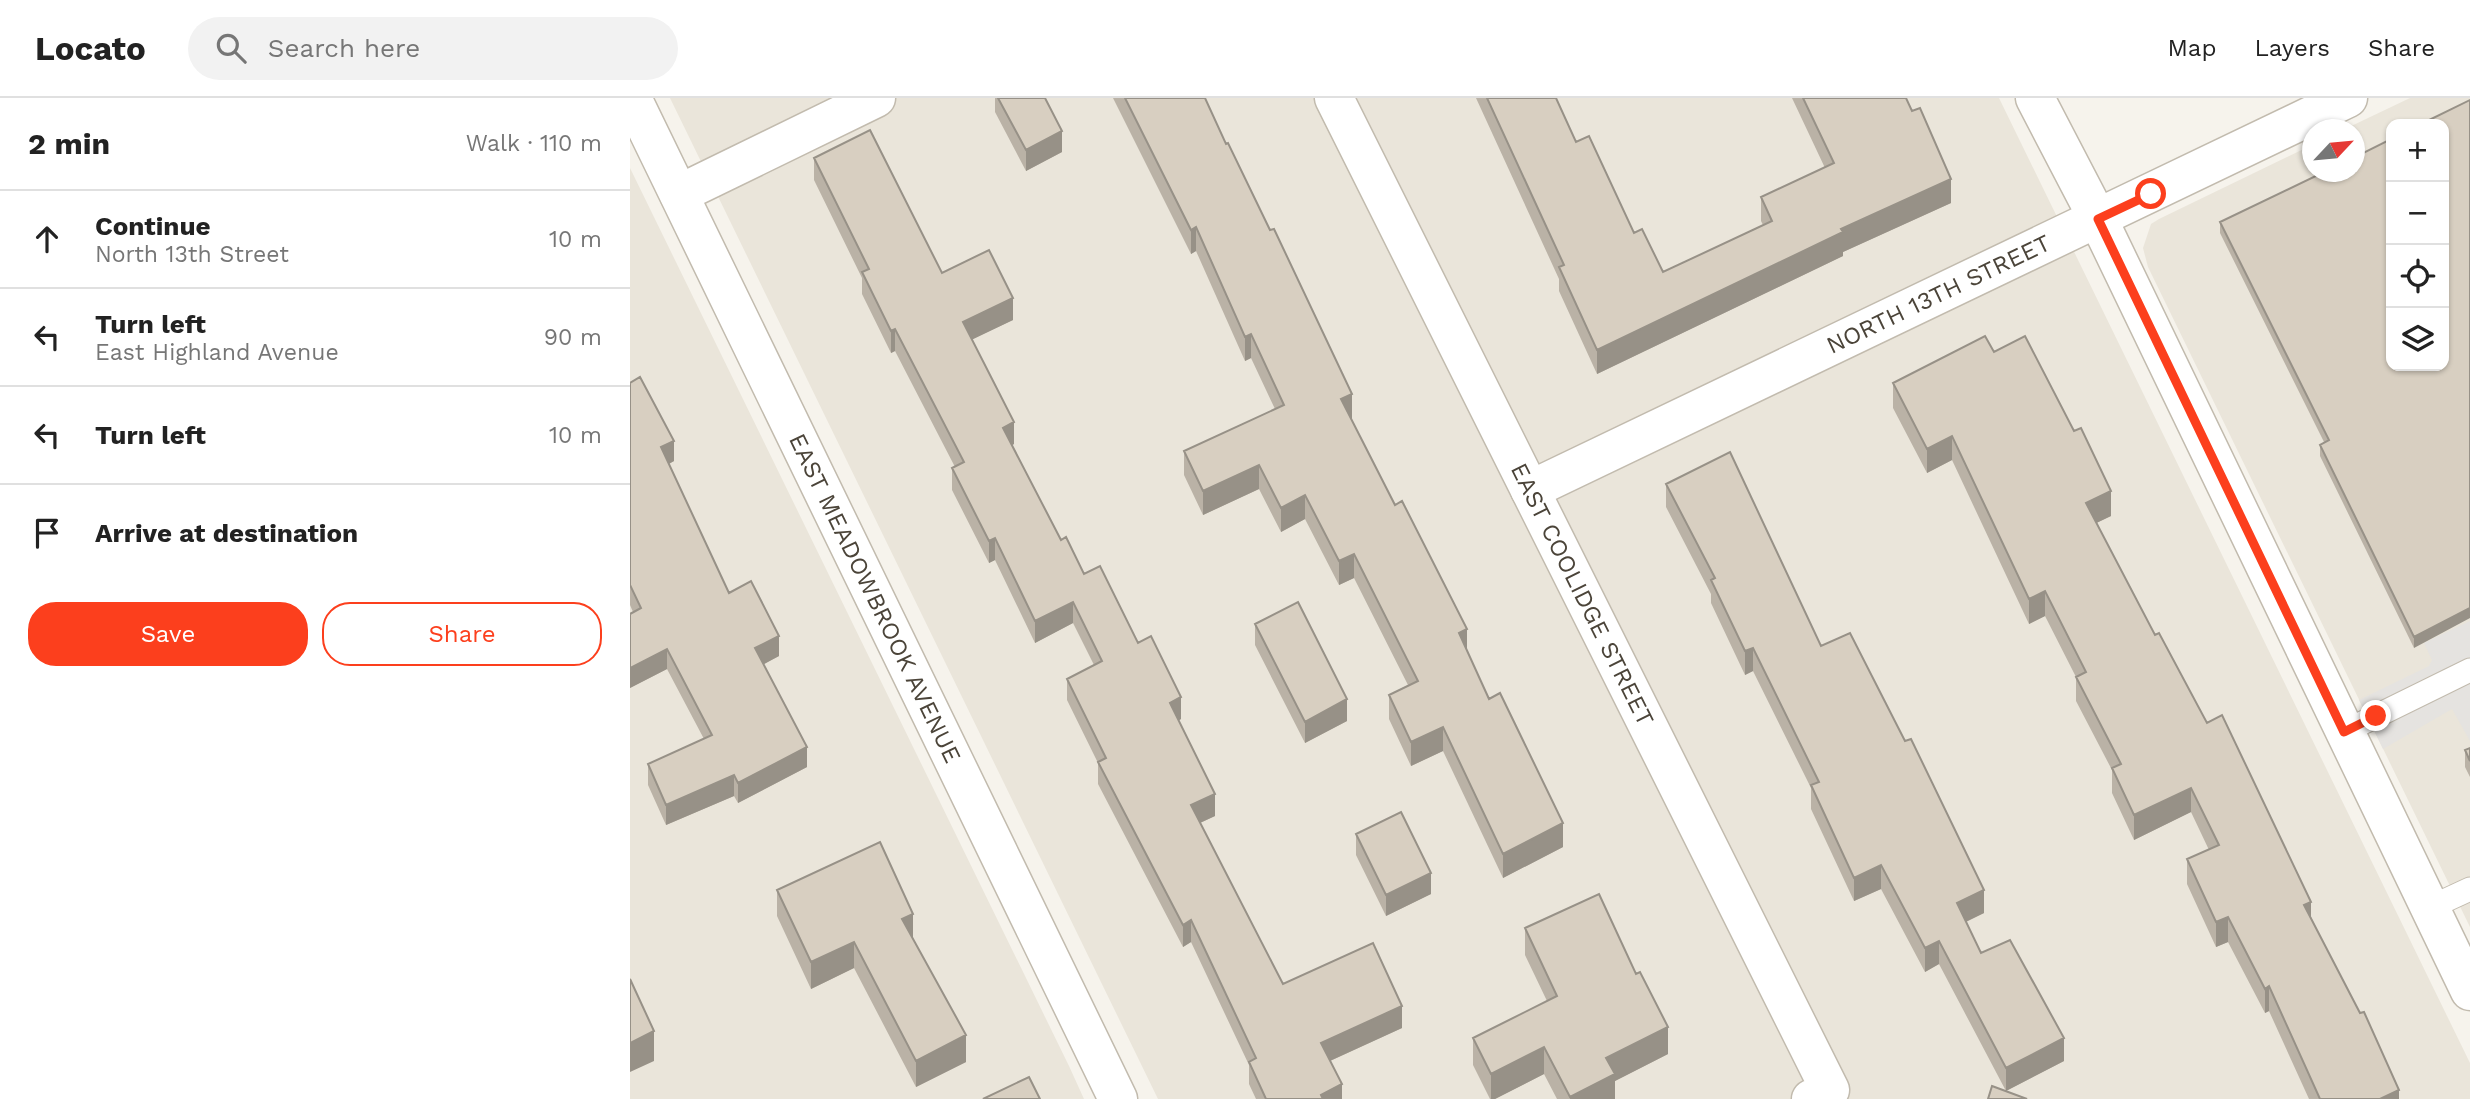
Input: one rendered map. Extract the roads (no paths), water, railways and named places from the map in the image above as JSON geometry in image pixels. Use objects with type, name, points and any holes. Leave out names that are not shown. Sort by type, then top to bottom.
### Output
[{"type":"street","name":"EAST MEADOWBROOK AVENUE","points":[[632,98],[1118,1099]]},
{"type":"street","points":[[679,194],[876,98]]},
{"type":"street","name":"EAST COOLIDGE STREET","points":[[1334,98],[1530,490],[1820,1094]]},
{"type":"street","points":[[2035,98],[2098,219],[2470,991]]},
{"type":"street","name":"NORTH 13TH STREET","points":[[1530,490],[2348,98]]},
{"type":"lane","points":[[2344,732],[2470,670]]},
{"type":"lane","points":[[2429,908],[2470,889]]}]
